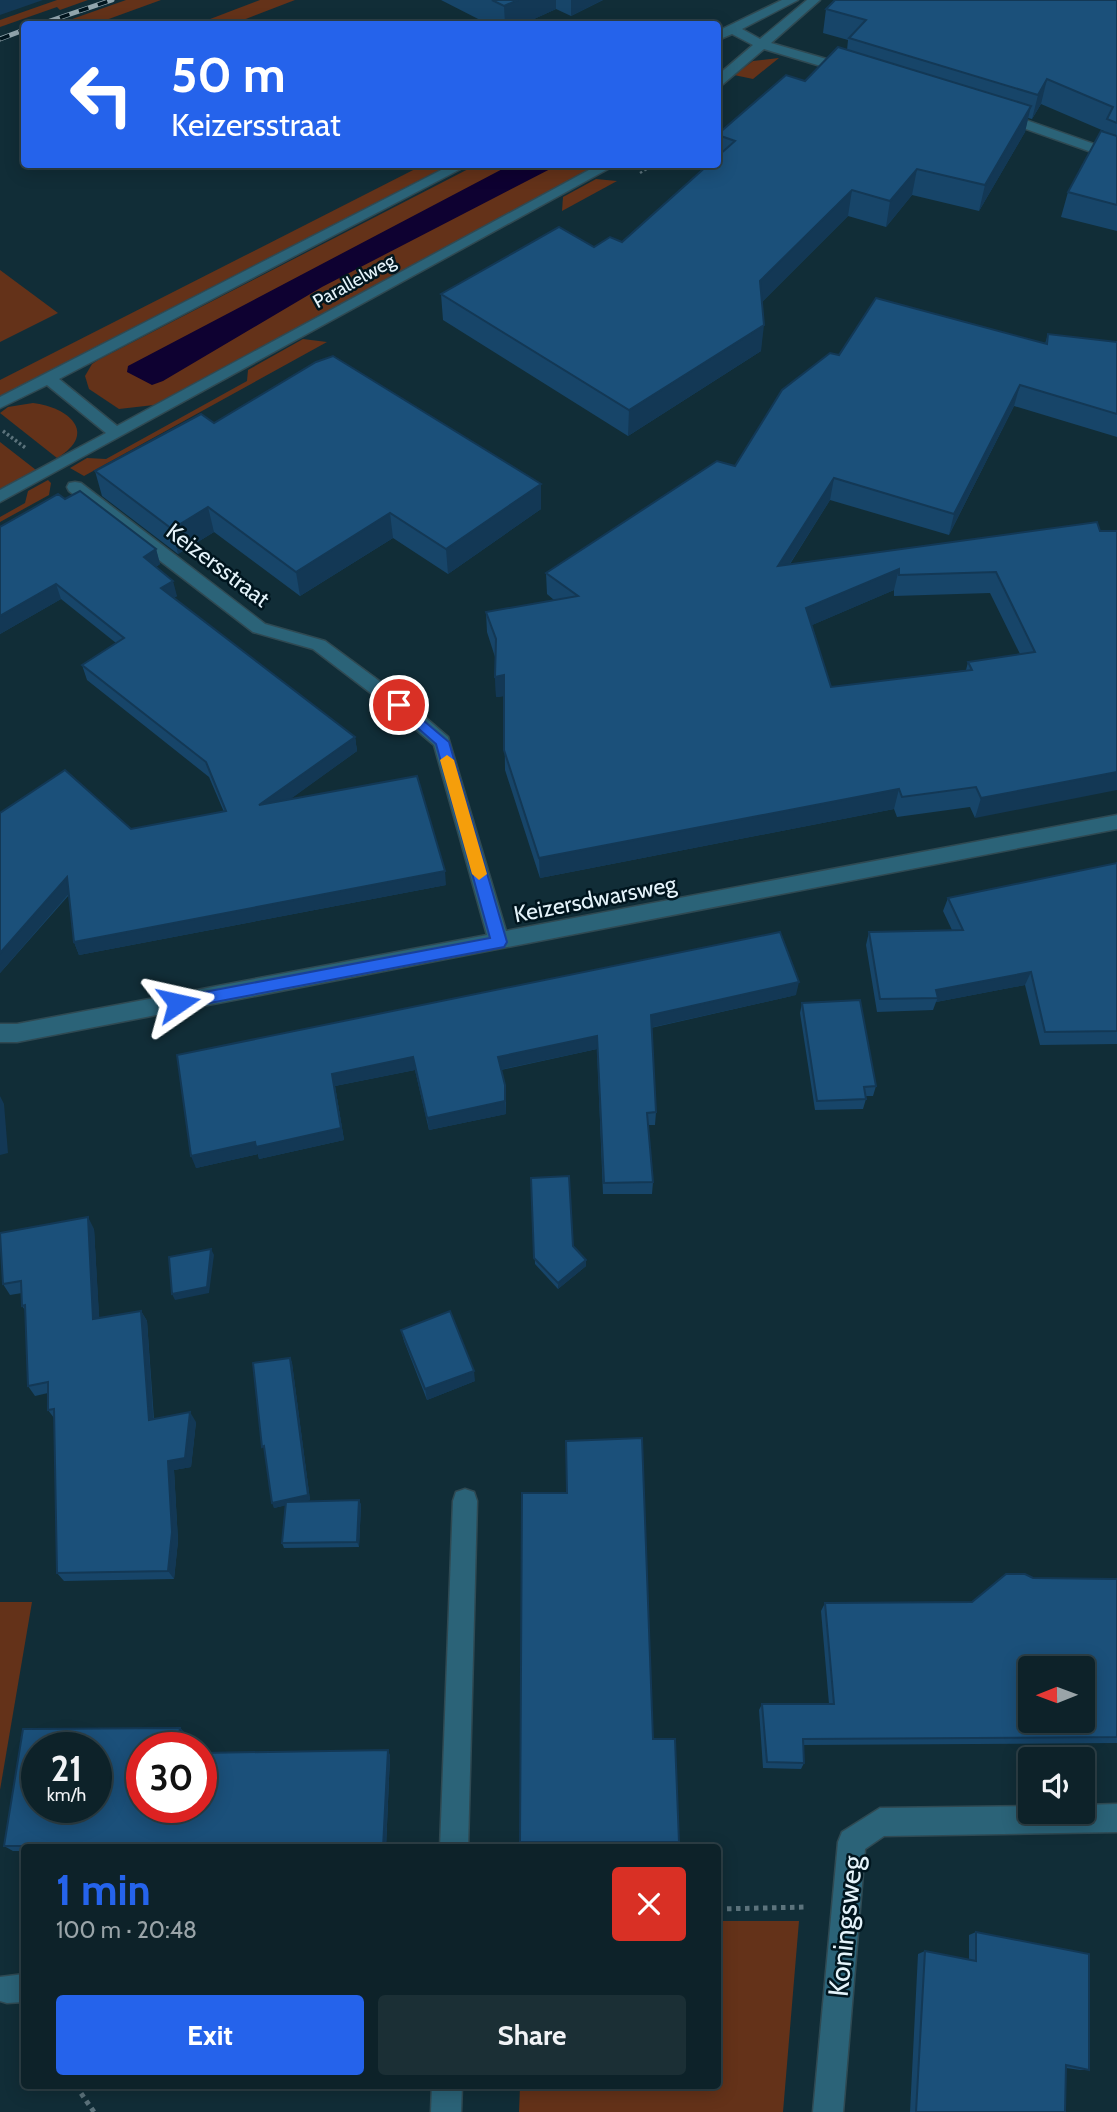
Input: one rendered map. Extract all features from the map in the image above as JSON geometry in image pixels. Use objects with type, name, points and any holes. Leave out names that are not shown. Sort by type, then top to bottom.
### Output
[{"type":"street","points":[[721,34],[793,0]]},
{"type":"street","points":[[721,78],[814,0]]},
{"type":"street","points":[[732,29],[761,44],[858,73]]},
{"type":"street","points":[[984,110],[1117,157]]},
{"type":"street","points":[[0,403],[456,168]]},
{"type":"street","name":"Parallelweg","points":[[0,497],[604,168]]},
{"type":"street","points":[[48,378],[117,434]]},
{"type":"street","name":"Keizersstraat","points":[[75,487],[259,628],[319,645],[399,705],[442,742],[499,942]]},
{"type":"street","name":"Keizersdwarsweg","points":[[0,1032],[17,1033],[1117,822]]},
{"type":"street","points":[[454,1844],[465,1502]]},
{"type":"street","name":"Koningsweg","points":[[828,2112],[852,1842],[880,1822],[1117,1818]]},
{"type":"street","points":[[446,2112],[447,2089]]},
{"type":"path","points":[[721,1909],[845,1906]]},
{"type":"path","points":[[78,2089],[94,2112]]},
{"type":"shaded area","points":[[57,0],[88,0],[60,10],[57,7],[0,27],[0,20]]},
{"type":"shaded area","points":[[126,0],[161,0],[103,21],[66,21]]},
{"type":"shaded area","points":[[260,0],[295,0],[241,21],[205,21]]},
{"type":"shaded area","points":[[779,58],[753,79],[734,75],[753,61]]},
{"type":"shaded area","points":[[417,168],[443,168],[0,396],[0,380]]},
{"type":"shaded area","points":[[470,168],[591,168],[154,405],[119,409],[89,389],[85,376],[92,364]]},
{"type":"shaded area","points":[[504,168],[552,168],[322,287],[163,381],[152,385],[127,372],[128,366]]},
{"type":"shaded area","points":[[596,179],[617,181],[562,211],[563,197]]},
{"type":"shaded area","points":[[0,270],[58,313],[0,342]]},
{"type":"shaded area","points":[[303,339],[327,342],[84,476],[70,468],[87,458],[106,459],[247,381],[248,370]]},
{"type":"shaded area","points":[[33,403],[57,410],[74,423],[76,439],[69,449],[57,458],[0,413],[8,407]]},
{"type":"shaded area","points":[[0,442],[36,470],[0,489]]},
{"type":"shaded area","points":[[48,480],[51,483],[49,495],[0,522],[0,517],[25,503],[28,491]]},
{"type":"shaded area","points":[[0,1602],[32,1602],[0,1790]]},
{"type":"shaded area","points":[[721,1921],[799,1921],[783,2112],[519,2112],[520,2089],[721,2089]]},
{"type":"building","points":[[492,0],[518,0],[504,6]]},
{"type":"building","points":[[835,0],[1117,0],[1117,123],[1107,119],[1113,107],[1047,79],[1038,95],[849,38],[866,20],[826,9]]},
{"type":"building","points":[[838,47],[1031,106],[985,185],[917,169],[890,201],[852,190],[760,281],[764,325],[629,410],[441,294],[559,227],[594,247],[610,237],[622,242],[705,168],[721,168],[721,153],[735,141],[721,136],[721,131],[786,75],[805,81]]},
{"type":"building","points":[[1101,131],[1117,136],[1117,205],[1068,192]]},
{"type":"building","points":[[876,298],[1047,344],[1048,334],[1117,342],[1117,414],[1020,385],[954,514],[834,478],[778,566],[1097,522],[1100,531],[1117,531],[1117,772],[981,798],[976,787],[902,797],[899,789],[539,858],[504,750],[504,675],[495,677],[496,639],[486,612],[578,596],[546,573],[717,461],[735,466],[782,390],[830,353],[839,355]],"holes":[[[899,569],[899,575],[996,572],[1035,652],[968,662],[972,670],[831,687],[806,608]]]},
{"type":"building","points":[[333,356],[541,484],[446,549],[390,513],[296,572],[208,507],[172,529],[95,471],[201,414],[214,423],[316,362]]},
{"type":"building","points":[[80,491],[156,549],[144,557],[173,581],[161,588],[355,737],[259,805],[417,776],[445,871],[74,942],[67,877],[0,953],[0,813],[65,770],[131,829],[226,811],[206,762],[82,665],[124,638],[56,584],[0,616],[0,527],[58,494],[65,499]]},
{"type":"building","points":[[1117,863],[1117,1031],[1045,1032],[1031,972],[936,990],[938,998],[880,999],[869,932],[963,930],[948,898]]},
{"type":"building","points":[[780,932],[799,982],[651,1015],[656,1112],[647,1113],[653,1182],[604,1183],[597,1036],[498,1057],[505,1085],[505,1101],[427,1118],[413,1057],[332,1074],[341,1128],[256,1147],[255,1142],[191,1156],[177,1055]]},
{"type":"building","points":[[860,1000],[876,1086],[864,1087],[866,1099],[817,1101],[802,1003]]},
{"type":"building","points":[[569,1176],[573,1246],[586,1260],[558,1283],[534,1258],[531,1178]]},
{"type":"building","points":[[88,1217],[93,1319],[141,1311],[149,1420],[190,1412],[185,1458],[168,1461],[172,1532],[168,1571],[57,1573],[54,1409],[48,1410],[48,1382],[28,1386],[25,1305],[22,1306],[21,1281],[3,1284],[0,1233]]},
{"type":"building","points":[[211,1249],[207,1287],[172,1294],[169,1257]]},
{"type":"building","points":[[450,1311],[474,1371],[425,1389],[401,1330]]},
{"type":"building","points":[[290,1358],[308,1495],[272,1503],[264,1446],[262,1447],[253,1363]]},
{"type":"building","points":[[642,1438],[653,1739],[675,1739],[679,1842],[520,1842],[522,1493],[567,1493],[566,1441]]},
{"type":"building","points":[[359,1500],[357,1542],[282,1543],[286,1502]]},
{"type":"building","points":[[1006,1574],[1025,1574],[1033,1578],[1117,1579],[1117,1737],[803,1739],[804,1763],[767,1762],[762,1704],[834,1704],[825,1603],[972,1602]]},
{"type":"building","points":[[180,1728],[179,1732],[126,1732],[126,1823],[217,1823],[217,1753],[388,1750],[383,1844],[4,1846],[21,1741],[21,1823],[112,1823],[112,1732],[23,1732],[23,1729]]},
{"type":"building","points":[[976,1932],[1089,1954],[1089,2070],[1066,2065],[1065,2112],[916,2112],[925,1951],[976,1961]]},
{"type":"railway","points":[[50,21],[112,0]]},
{"type":"railway","points":[[0,39],[21,31]]},
{"type":"slow traffic","points":[[447,760],[479,874]]},
{"type":"route","points":[[178,1003],[499,942],[442,742],[399,705]]}]
